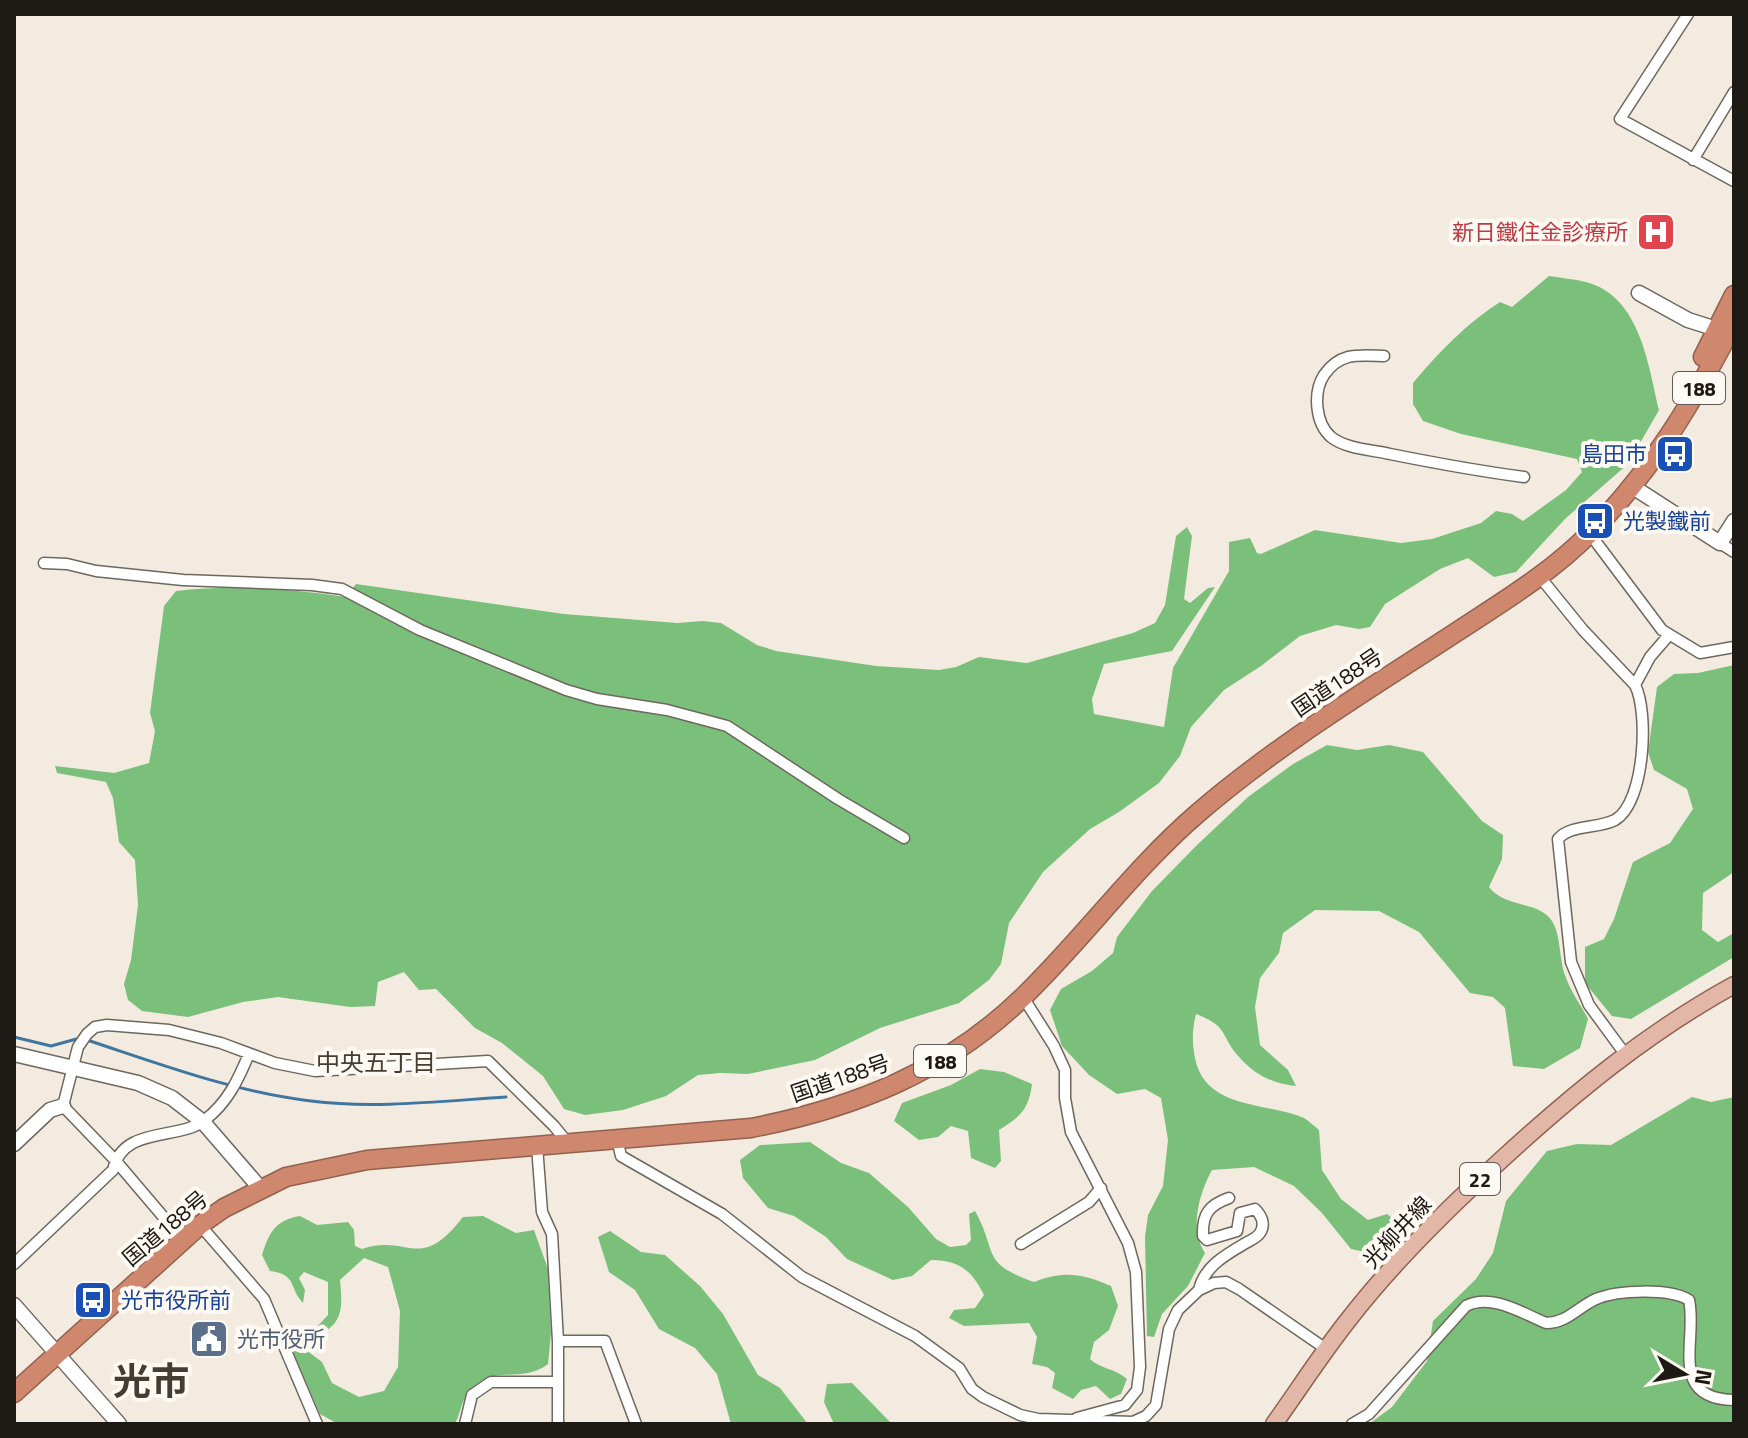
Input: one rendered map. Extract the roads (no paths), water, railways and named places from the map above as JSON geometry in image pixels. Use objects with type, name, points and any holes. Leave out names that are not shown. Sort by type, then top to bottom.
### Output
[{"type":"highway","name":"国道188号","points":[[14,1393],[200,1225],[260,1188],[286,1177],[367,1160],[751,1128],[806,1118],[857,1101],[943,1059],[988,1028],[1023,997],[1151,858],[1197,814],[1267,758],[1540,577],[1590,534],[1633,487],[1667,441],[1728,330],[1734,295]]},
{"type":"main road","name":"光柳井線","points":[[1274,1424],[1326,1349],[1392,1267],[1455,1202],[1546,1118],[1625,1054],[1687,1011],[1734,985]]},
{"type":"street","points":[[1688,14],[1620,119],[1734,181]]},
{"type":"street","points":[[1693,160],[1734,92]]},
{"type":"street","points":[[1639,293],[1688,320],[1728,330]]},
{"type":"street","points":[[1384,356],[1350,354],[1333,362],[1319,383],[1316,403],[1331,437],[1354,446],[1451,468],[1524,477]]},
{"type":"street","points":[[1633,487],[1734,552]]},
{"type":"street","points":[[1720,543],[1734,521]]},
{"type":"street","points":[[1590,534],[1662,630],[1700,653],[1734,647]]},
{"type":"street","points":[[44,563],[183,580],[342,589],[420,630],[566,690],[597,699],[667,710],[727,726],[904,838]]},
{"type":"street","points":[[1540,577],[1583,630],[1635,685],[1639,694],[1643,717],[1635,795],[1629,809],[1618,819],[1600,826],[1564,832],[1558,839],[1571,962],[1589,1005],[1625,1054]]},
{"type":"street","points":[[1635,685],[1650,657],[1669,635]]},
{"type":"street","points":[[1023,997],[1054,1046],[1065,1070],[1065,1098],[1071,1132],[1134,1259],[1140,1381],[1133,1398],[1125,1405],[1071,1422]]},
{"type":"street","points":[[63,1106],[78,1047],[95,1027],[107,1025],[169,1030],[315,1071],[488,1061],[567,1142]]},
{"type":"street","points":[[14,1054],[153,1089],[189,1109],[260,1188]]},
{"type":"street","points":[[14,1264],[113,1170],[115,1160],[132,1142],[203,1122],[234,1091],[249,1054]]},
{"type":"street","points":[[14,1144],[50,1110],[63,1106]]},
{"type":"street","points":[[63,1106],[115,1160],[183,1240]]},
{"type":"street","points":[[617,1139],[621,1156],[722,1214],[802,1277],[915,1336],[959,1368],[972,1389],[1020,1415],[1071,1422],[1133,1422],[1146,1416],[1156,1405],[1169,1329],[1178,1310],[1199,1290],[1214,1283],[1226,1282],[1239,1289],[1326,1349]]},
{"type":"street","points":[[537,1146],[542,1212],[552,1234],[558,1341],[558,1424]]},
{"type":"street","points":[[1021,1244],[1089,1202],[1101,1188]]},
{"type":"street","points":[[1199,1290],[1210,1268],[1258,1235],[1262,1229],[1263,1222],[1255,1209],[1240,1213],[1237,1231],[1207,1240],[1203,1236],[1202,1221],[1208,1209],[1229,1198]]},
{"type":"street","points":[[200,1225],[264,1299],[317,1424]]},
{"type":"street","points":[[1352,1424],[1369,1414],[1456,1316],[1476,1301],[1489,1300],[1546,1323],[1556,1323],[1596,1299],[1629,1291],[1681,1295],[1689,1300],[1692,1313],[1687,1357],[1691,1376],[1711,1396],[1734,1400]]},
{"type":"street","points":[[14,1305],[119,1424]]},
{"type":"street","points":[[558,1341],[605,1341],[636,1424]]},
{"type":"street","points":[[465,1424],[472,1395],[491,1382],[558,1382]]},
{"type":"waterway","points":[[14,1037],[51,1046],[80,1038]]},
{"type":"waterway","points":[[87,1040],[226,1084],[311,1101],[384,1104],[506,1097]]},
{"type":"place","name":"新日鐵住金診療所","points":[[1656,232]]},
{"type":"place","name":"島田市","points":[[1675,454]]},
{"type":"place","name":"光製鐵前","points":[[1595,521]]},
{"type":"place","name":"光市役所前","points":[[93,1300]]},
{"type":"place","name":"光市役所","points":[[209,1339]]},
{"type":"district","name":"中央五丁目","points":[[376,1062]]},
{"type":"district","name":"光市","points":[[151,1381]]}]
